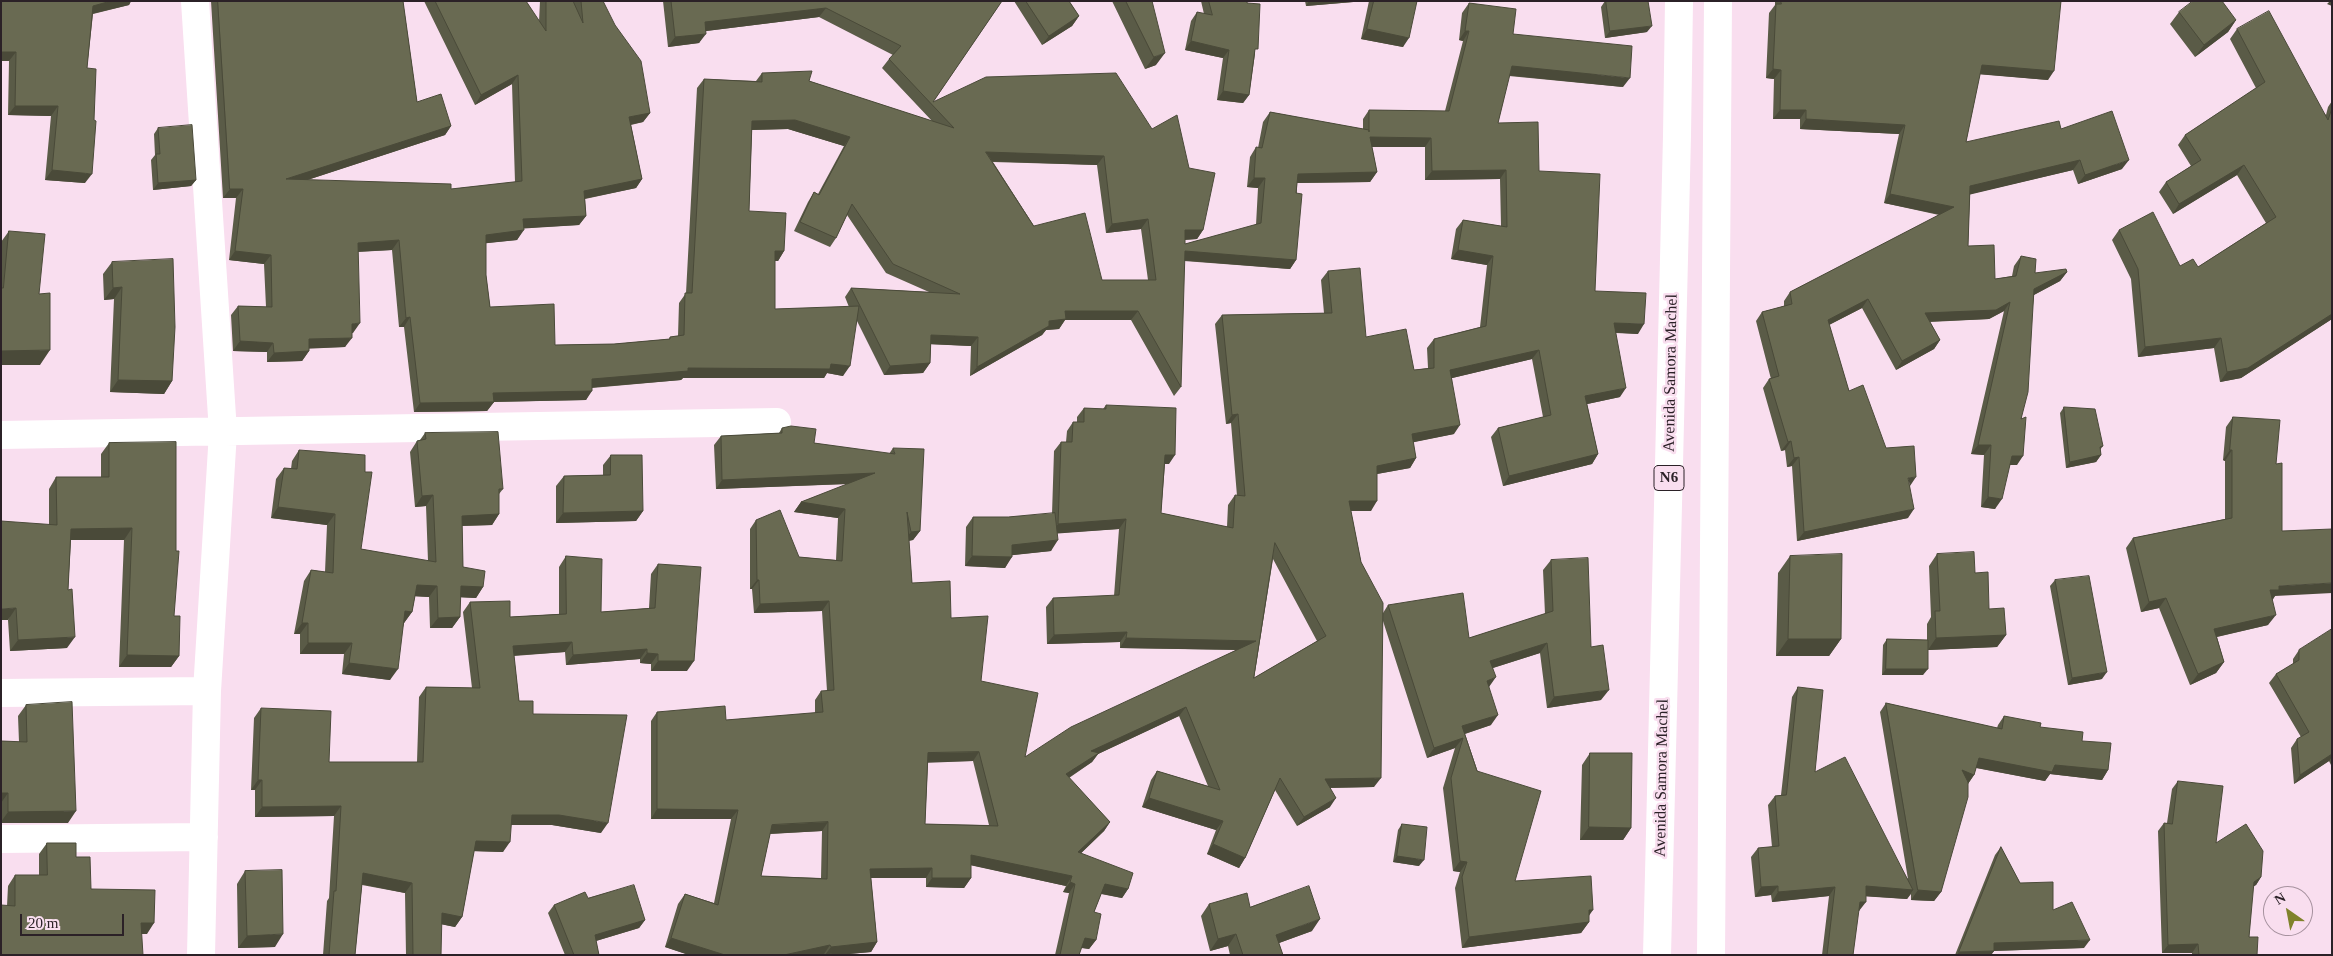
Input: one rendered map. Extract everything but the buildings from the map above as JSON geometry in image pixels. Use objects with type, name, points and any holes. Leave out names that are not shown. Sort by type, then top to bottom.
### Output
[{"type":"main road","points":[[195,1],[223,432],[207,691],[201,955]]},
{"type":"main road","name":"Avenida Samora Machel","points":[[1657,955],[1677,136],[1678,1]]},
{"type":"main road","points":[[1711,955],[1718,1]]},
{"type":"main road","points":[[1,435],[777,422]]},
{"type":"main road","points":[[1,693],[207,691]]},
{"type":"main road","points":[[1,839],[204,837]]}]
